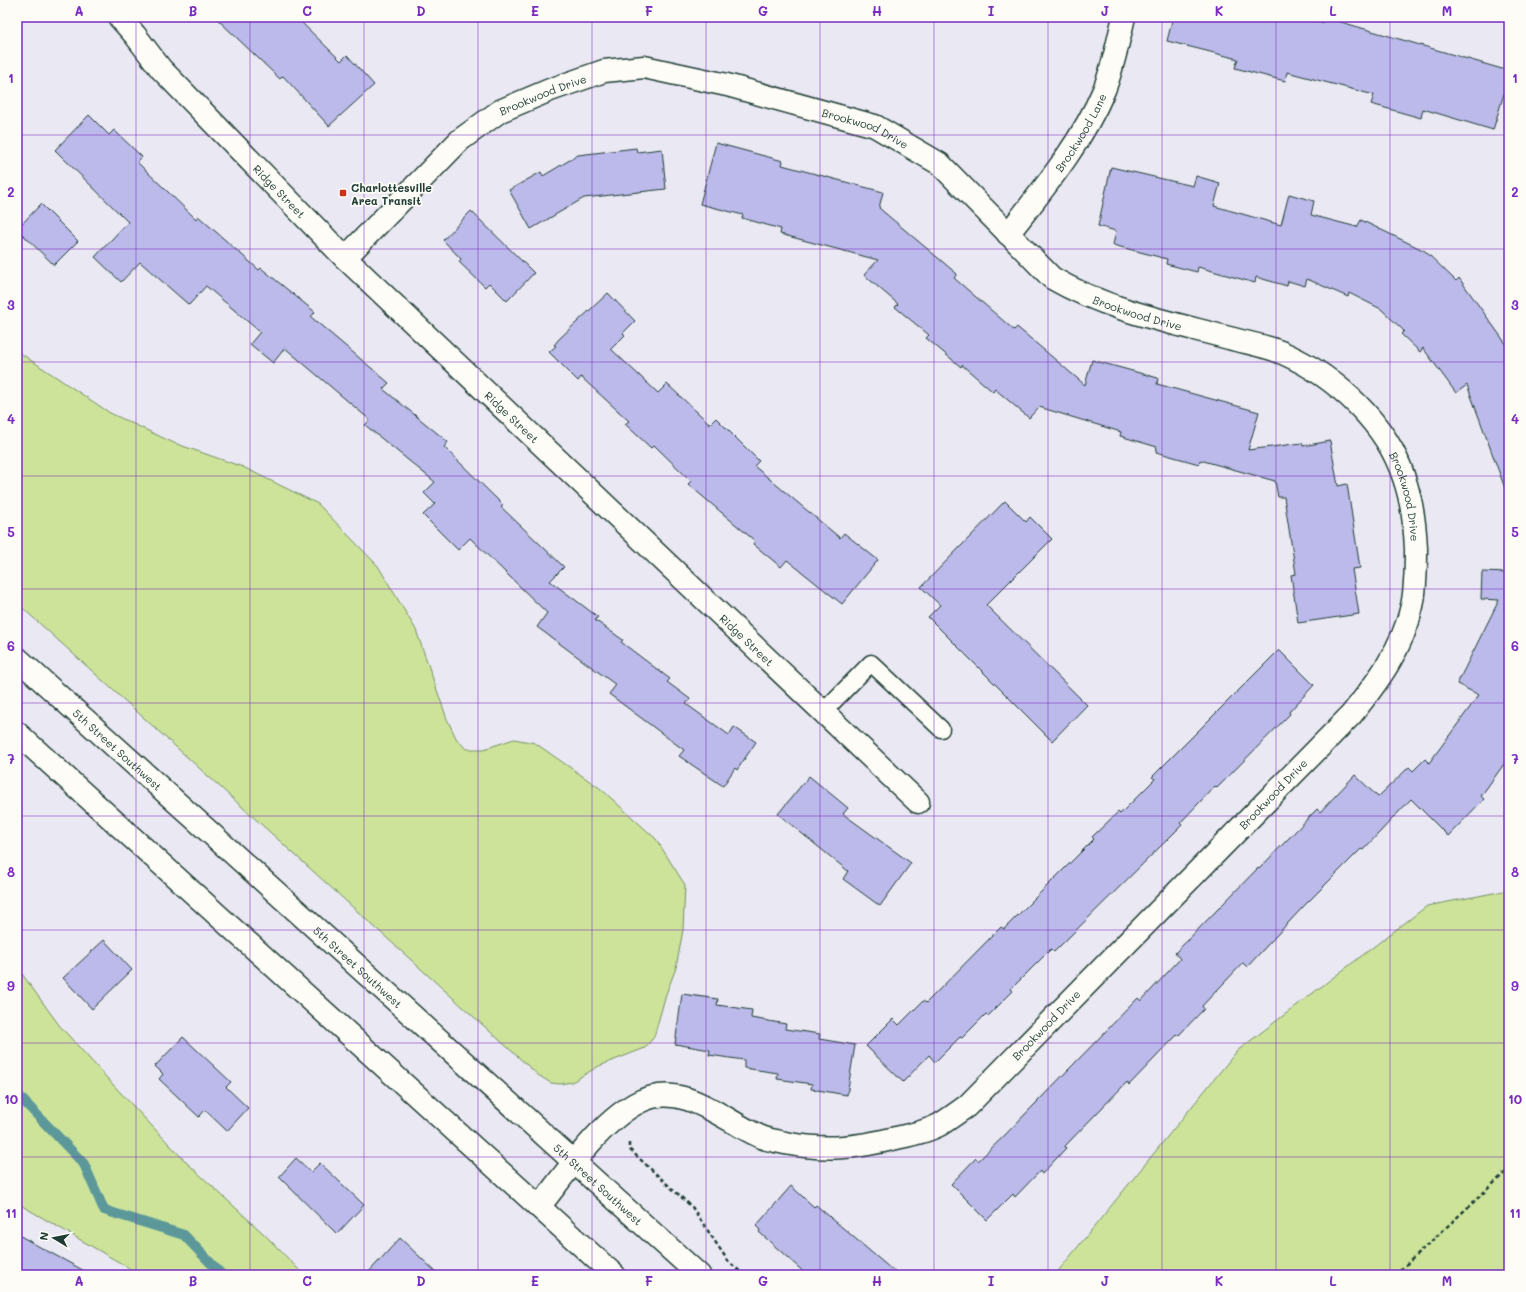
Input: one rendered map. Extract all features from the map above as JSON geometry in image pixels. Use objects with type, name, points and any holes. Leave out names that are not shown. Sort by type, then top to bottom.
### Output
[{"type":"street","name":"Ridge Street","points":[[119,17],[161,69],[345,258],[918,802]]},
{"type":"street","name":"Brockwood Lane","points":[[1008,234],[1064,163],[1092,116],[1105,88],[1124,17]]},
{"type":"street","name":"Brookwood Drive","points":[[345,258],[460,140],[500,111],[550,90],[604,72],[644,67],[727,85],[875,126],[940,164],[1052,278],[1074,290],[1115,307],[1283,353],[1315,369],[1347,395],[1371,419],[1390,446],[1404,477],[1412,504],[1417,571],[1412,607],[1399,642],[1377,684],[1351,715],[967,1106],[939,1125],[917,1134],[864,1146],[832,1149],[807,1148],[760,1137],[691,1099],[673,1096],[656,1097],[643,1100],[612,1120],[575,1162],[539,1207]]},
{"type":"street","name":"5th Street Southwest","points":[[17,658],[700,1275]]},
{"type":"street","points":[[17,733],[614,1275]]},
{"type":"lane","points":[[823,712],[871,663],[941,729]]},
{"type":"path","points":[[628,1138],[629,1150],[692,1207],[728,1261],[744,1275]]},
{"type":"path","points":[[1395,1275],[1509,1168]]},
{"type":"green space","points":[[17,351],[110,413],[174,443],[243,467],[318,504],[378,566],[416,630],[447,719],[456,738],[466,749],[484,749],[514,739],[535,743],[601,789],[656,839],[685,885],[683,930],[676,968],[666,994],[654,1037],[645,1048],[599,1066],[572,1082],[560,1084],[551,1083],[538,1075],[17,603]]},
{"type":"green space","points":[[1509,890],[1509,1275],[1055,1275],[1237,1051],[1427,906]]},
{"type":"green space","points":[[17,967],[59,1025],[117,1089],[187,1163],[265,1235],[304,1275],[141,1275],[17,1203]]},
{"type":"building","points":[[215,17],[296,17],[341,61],[347,55],[374,85],[329,126],[283,76],[280,79]]},
{"type":"building","points":[[1173,17],[1299,17],[1323,23],[1324,17],[1509,71],[1509,77],[1493,130],[1423,109],[1421,118],[1371,104],[1374,95],[1287,72],[1285,81],[1235,68],[1238,59],[1167,41]]},
{"type":"building","points":[[89,115],[109,135],[114,130],[142,157],[137,162],[196,219],[198,216],[259,270],[261,268],[315,312],[311,317],[389,383],[383,389],[448,442],[444,447],[503,505],[501,507],[564,567],[550,581],[598,617],[595,620],[623,640],[621,642],[670,679],[667,682],[690,699],[686,704],[729,735],[734,727],[756,742],[737,770],[735,768],[723,786],[679,756],[684,750],[609,694],[616,685],[537,627],[547,613],[470,538],[458,550],[423,515],[435,504],[424,493],[435,482],[365,425],[370,420],[285,348],[273,363],[250,344],[260,332],[206,286],[189,305],[140,262],[121,282],[95,257],[128,222],[55,150]]},
{"type":"building","points":[[716,143],[783,161],[782,165],[883,192],[879,208],[957,274],[954,278],[1014,330],[1017,327],[1085,385],[1092,360],[1158,378],[1157,384],[1259,412],[1248,450],[1302,443],[1303,446],[1330,441],[1338,486],[1347,484],[1360,568],[1352,569],[1359,614],[1298,623],[1291,575],[1296,574],[1284,497],[1278,497],[1275,481],[1200,460],[1199,464],[1156,452],[1157,447],[1120,436],[1121,432],[1039,407],[1029,418],[995,389],[993,392],[962,365],[961,367],[926,338],[929,335],[895,307],[898,304],[864,275],[878,260],[780,234],[781,229],[742,218],[743,215],[700,204]]},
{"type":"building","points":[[636,148],[637,152],[662,149],[666,189],[584,198],[531,229],[509,190],[541,172],[543,176],[578,155]]},
{"type":"building","points":[[1111,167],[1193,186],[1196,176],[1220,183],[1214,206],[1281,225],[1289,194],[1314,201],[1311,215],[1357,227],[1361,220],[1425,251],[1456,281],[1459,278],[1509,348],[1509,491],[1506,491],[1467,385],[1456,393],[1423,348],[1420,352],[1401,334],[1404,331],[1381,309],[1349,293],[1348,297],[1307,279],[1305,286],[1288,281],[1287,286],[1256,277],[1255,283],[1198,267],[1197,272],[1166,264],[1167,259],[1113,245],[1116,231],[1098,226]]},
{"type":"building","points":[[41,204],[78,241],[54,265],[17,229]]},
{"type":"building","points":[[471,211],[534,273],[507,301],[489,283],[485,287],[459,262],[461,259],[443,240]]},
{"type":"building","points":[[608,293],[635,321],[623,333],[625,335],[611,349],[658,393],[667,384],[710,424],[716,418],[759,461],[754,466],[840,538],[844,533],[878,560],[842,604],[787,560],[781,567],[753,544],[755,541],[688,484],[691,481],[654,445],[651,448],[625,424],[629,421],[581,377],[578,381],[549,352],[556,346],[554,345],[559,339]]},
{"type":"building","points":[[1005,501],[1026,522],[1030,517],[1052,539],[986,605],[1087,705],[1052,741],[928,617],[940,605],[921,587]]},
{"type":"building","points":[[1482,572],[1509,573],[1509,757],[1481,796],[1484,799],[1448,836],[1411,799],[1363,850],[1361,849],[1303,907],[1247,967],[1243,963],[1202,1006],[1204,1009],[1129,1085],[1127,1082],[1065,1146],[1066,1148],[1042,1174],[1040,1171],[1015,1197],[1013,1194],[987,1220],[951,1184],[976,1158],[978,1161],[1004,1136],[1138,998],[1141,1001],[1180,959],[1175,953],[1317,809],[1320,812],[1355,775],[1378,797],[1409,767],[1413,771],[1425,759],[1429,763],[1479,695],[1457,684],[1499,600],[1481,599]]},
{"type":"building","points":[[1279,650],[1314,685],[1289,712],[1290,714],[1217,788],[1215,786],[1180,823],[1182,825],[1054,952],[1051,949],[1011,989],[1013,991],[988,1016],[986,1014],[935,1062],[929,1055],[903,1082],[866,1046],[893,1019],[899,1025],[923,1001],[926,1003],[1001,927],[1004,929],[1094,839],[1092,837],[1118,812],[1120,814],[1155,779],[1152,777]]},
{"type":"building","points":[[809,776],[848,808],[843,814],[911,863],[880,906],[843,879],[848,871],[778,814]]},
{"type":"building","points":[[104,940],[132,970],[92,1009],[63,978]]},
{"type":"building","points":[[682,994],[718,999],[717,1005],[752,1010],[751,1018],[786,1024],[785,1029],[820,1034],[819,1039],[855,1045],[847,1095],[811,1089],[812,1084],[777,1079],[778,1073],[744,1068],[744,1060],[709,1055],[710,1050],[675,1044]]},
{"type":"building","points":[[183,1037],[231,1082],[226,1087],[248,1108],[227,1131],[205,1110],[199,1117],[159,1079],[163,1074],[155,1066]]},
{"type":"building","points":[[296,1158],[311,1172],[320,1163],[364,1205],[337,1234],[279,1177]]},
{"type":"building","points":[[791,1186],[814,1207],[816,1205],[898,1275],[807,1275],[759,1232],[760,1230],[756,1226]]},
{"type":"building","points":[[17,1234],[38,1246],[92,1275],[17,1275]]},
{"type":"building","points":[[400,1238],[439,1275],[366,1275]]},
{"type":"waterway","points":[[17,1094],[84,1164],[104,1210],[184,1235],[222,1275]]},
{"type":"place","name":"Charlottesville Area Transit","points":[[343,193]]}]
